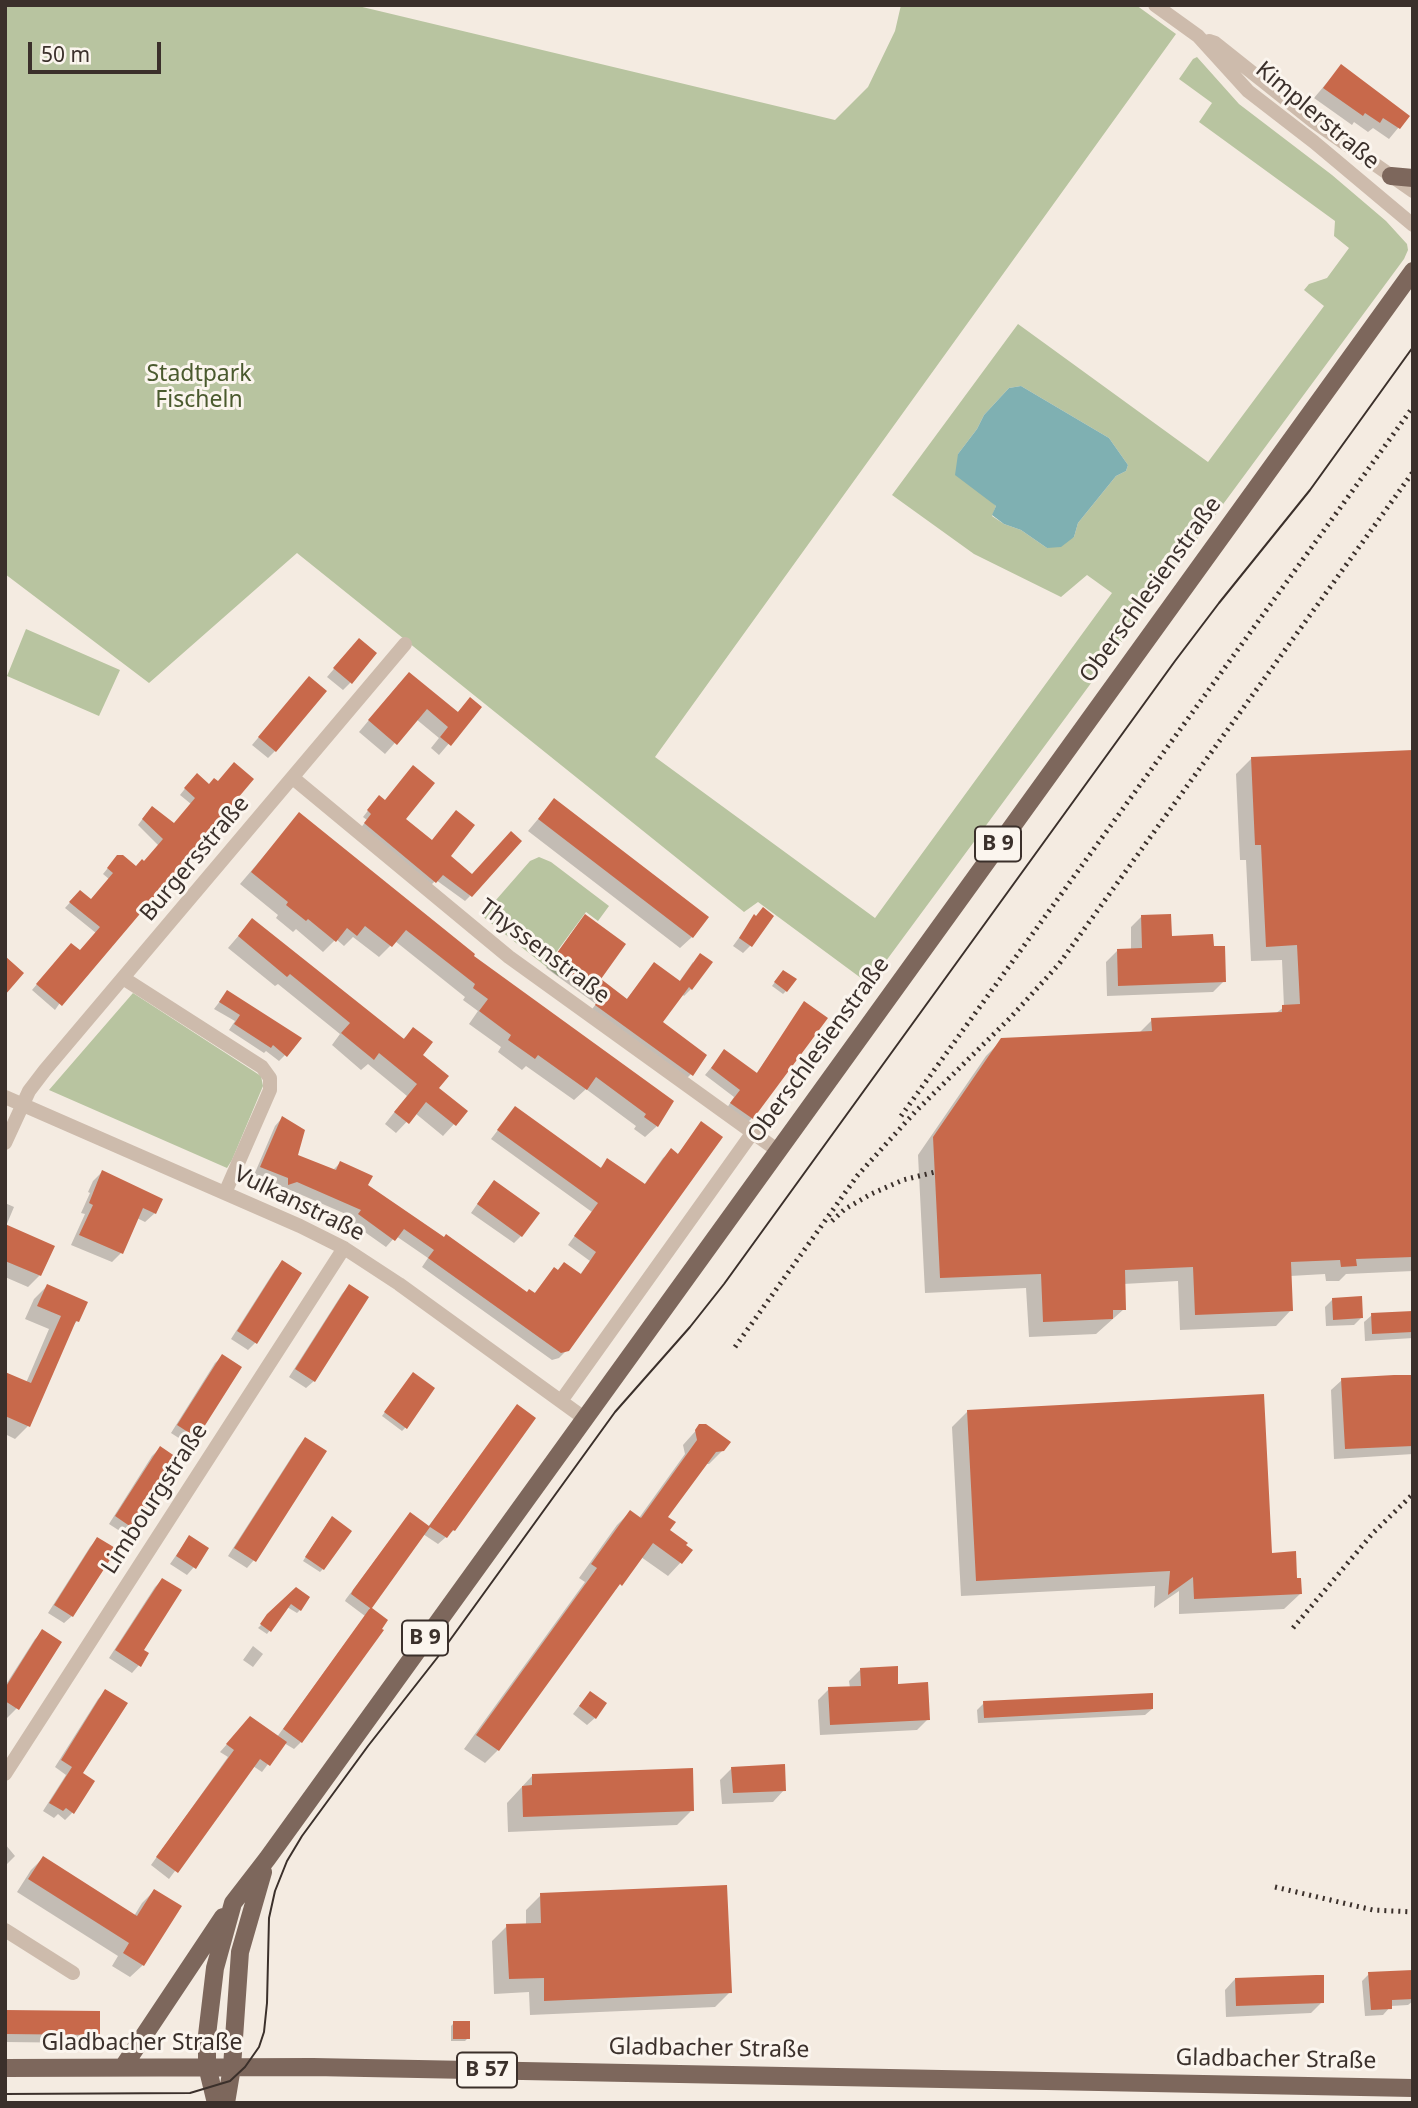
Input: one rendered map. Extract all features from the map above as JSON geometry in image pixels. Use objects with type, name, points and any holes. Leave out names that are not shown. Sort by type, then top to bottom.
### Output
[{"type":"main road","points":[[1391,176],[1413,178]]},
{"type":"main road","name":"Oberschlesienstraße","points":[[216,2103],[207,2066],[207,2035],[215,1968],[233,1903],[1413,271]]},
{"type":"main road","name":"Oberschlesienstraße","points":[[226,2103],[232,2067],[240,1952],[248,1916],[267,1859]]},
{"type":"main road","name":"B 9","points":[[123,2067],[233,1903]]},
{"type":"main road","name":"Gladbacher Straße","points":[[5,2068],[207,2066],[1413,2088]]},
{"type":"street","name":"Kimplerstraße","points":[[1155,5],[1198,36],[1248,91],[1413,225]]},
{"type":"street","name":"Kimplerstraße","points":[[1198,36],[1215,43],[1314,121],[1413,191]]},
{"type":"street","name":"Burgersstraße","points":[[5,1143],[22,1105],[40,1075],[405,644]]},
{"type":"street","name":"Thyssenstraße","points":[[293,778],[509,957],[777,1150]]},
{"type":"street","points":[[124,978],[262,1067],[271,1078],[270,1090],[225,1194]]},
{"type":"street","name":"Vulkanstraße","points":[[5,1097],[300,1226],[344,1248],[399,1284],[584,1418]]},
{"type":"street","name":"Oberschlesienstraße","points":[[561,1401],[752,1132]]},
{"type":"street","name":"Limbourgstraße","points":[[5,1774],[344,1248]]},
{"type":"street","points":[[5,1930],[73,1973]]},
{"type":"green space","name":"Stadtpark Fischeln","points":[[5,5],[354,5],[835,120],[868,87],[895,31],[901,5],[1136,5],[1176,34],[655,757],[875,918],[1112,593],[1087,575],[1061,597],[974,554],[892,495],[1018,324],[1208,462],[1324,306],[1304,290],[1309,284],[1327,278],[1349,248],[1334,236],[1335,221],[1199,122],[1212,103],[1179,79],[1193,59],[1197,57],[1239,104],[1332,175],[1386,221],[1407,244],[1408,250],[1404,259],[869,984],[758,902],[744,912],[297,553],[149,683],[5,574]],"holes":[[[1021,386],[1109,438],[1128,465],[1126,471],[1116,476],[1078,523],[1074,537],[1047,548],[1021,530],[992,516],[996,506],[958,454],[984,415],[1009,388]]]},
{"type":"green space","points":[[26,629],[120,670],[99,716],[7,676]]},
{"type":"green space","points":[[539,857],[551,862],[609,906],[598,921],[586,912],[552,958],[564,967],[558,976],[482,916],[530,861]]},
{"type":"green space","points":[[133,993],[261,1076],[263,1086],[227,1168],[49,1090]]},
{"type":"water","points":[[1021,386],[1109,438],[1128,465],[1126,471],[1116,476],[1078,523],[1074,537],[1061,547],[1047,548],[1021,530],[1004,524],[992,515],[996,506],[955,475],[958,454],[984,415],[1009,388]]},
{"type":"building","points":[[1341,64],[1410,116],[1400,129],[1383,118],[1380,123],[1365,113],[1363,116],[1323,88]]},
{"type":"building","points":[[359,638],[377,653],[352,684],[333,668]]},
{"type":"building","points":[[409,672],[458,712],[470,697],[482,707],[451,746],[440,737],[448,727],[427,709],[397,745],[368,720]]},
{"type":"building","points":[[309,676],[327,691],[276,752],[258,737]]},
{"type":"building","points":[[1413,750],[1413,1257],[1356,1259],[1357,1266],[1341,1267],[1340,1260],[1291,1262],[1293,1311],[1195,1315],[1193,1267],[1125,1270],[1126,1310],[1113,1310],[1113,1319],[1043,1322],[1041,1274],[940,1278],[933,1137],[1001,1038],[1152,1031],[1151,1018],[1282,1012],[1282,1005],[1300,1004],[1297,945],[1266,947],[1261,845],[1255,845],[1251,757]]},
{"type":"building","points":[[234,762],[254,779],[62,1006],[36,984],[71,943],[80,950],[100,927],[69,902],[80,890],[91,899],[113,873],[107,868],[117,855],[123,855],[136,866],[142,859],[144,861],[163,839],[142,819],[152,806],[174,823],[195,798],[184,788],[197,773],[209,784],[214,778],[218,781]]},
{"type":"building","points":[[413,765],[435,783],[406,819],[432,840],[456,810],[475,825],[451,856],[472,874],[511,831],[522,841],[472,897],[443,875],[436,883],[364,823],[371,814],[367,810],[379,795],[385,800]]},
{"type":"building","points":[[554,798],[709,917],[693,938],[538,819]]},
{"type":"building","points":[[299,812],[475,954],[474,956],[674,1101],[658,1127],[644,1117],[646,1114],[596,1077],[587,1090],[538,1055],[535,1059],[508,1040],[511,1035],[479,1011],[488,999],[473,988],[475,984],[406,930],[392,947],[365,926],[357,936],[347,928],[336,942],[286,905],[288,902],[251,872]]},
{"type":"building","points":[[763,907],[774,916],[752,947],[739,938],[754,914],[756,916]]},
{"type":"building","points":[[585,914],[626,944],[601,979],[627,999],[654,962],[680,981],[700,953],[713,962],[692,990],[689,987],[663,1022],[707,1055],[693,1076],[595,1005],[601,996],[552,960]]},
{"type":"building","points":[[1171,914],[1172,936],[1213,934],[1214,946],[1225,946],[1226,982],[1118,986],[1117,949],[1142,948],[1141,915]]},
{"type":"building","points":[[252,918],[404,1039],[413,1027],[433,1042],[423,1055],[449,1076],[439,1088],[468,1111],[456,1126],[426,1102],[409,1124],[394,1112],[417,1084],[379,1053],[374,1060],[341,1033],[350,1023],[290,974],[287,977],[238,936]]},
{"type":"building","points":[[5,956],[24,973],[5,995]]},
{"type":"building","points":[[783,970],[797,979],[787,992],[774,982]]},
{"type":"building","points":[[227,990],[302,1038],[287,1057],[273,1045],[271,1048],[234,1024],[240,1015],[219,1002]]},
{"type":"building","points":[[804,1001],[828,1018],[753,1119],[730,1103],[740,1090],[711,1068],[724,1049],[757,1073]]},
{"type":"building","points":[[515,1106],[601,1168],[607,1158],[645,1184],[671,1148],[678,1154],[701,1121],[723,1137],[569,1351],[561,1353],[428,1258],[434,1250],[404,1229],[395,1241],[358,1214],[361,1210],[297,1182],[288,1185],[288,1178],[260,1167],[282,1116],[305,1130],[298,1155],[336,1170],[340,1161],[373,1176],[368,1185],[444,1237],[446,1234],[527,1292],[529,1289],[535,1293],[554,1267],[558,1270],[564,1262],[581,1274],[596,1252],[574,1236],[598,1203],[497,1130]]},
{"type":"building","points":[[102,1170],[163,1199],[156,1214],[143,1208],[123,1254],[79,1235],[93,1205],[89,1203]]},
{"type":"building","points":[[494,1180],[540,1213],[522,1237],[477,1204]]},
{"type":"building","points":[[5,1224],[55,1246],[41,1276],[5,1261]]},
{"type":"building","points":[[282,1260],[302,1273],[257,1344],[237,1331]]},
{"type":"building","points":[[47,1284],[88,1302],[79,1322],[76,1321],[30,1427],[5,1416],[5,1372],[31,1383],[61,1316],[37,1306]]},
{"type":"building","points":[[349,1284],[369,1297],[315,1382],[295,1369]]},
{"type":"building","points":[[1362,1296],[1363,1318],[1333,1320],[1332,1298]]},
{"type":"building","points":[[1413,1311],[1413,1332],[1372,1334],[1371,1313]]},
{"type":"building","points":[[222,1354],[242,1367],[197,1438],[177,1425]]},
{"type":"building","points":[[413,1372],[435,1388],[407,1429],[384,1412]]},
{"type":"building","points":[[1413,1375],[1413,1446],[1345,1449],[1341,1378]]},
{"type":"building","points":[[1264,1394],[1272,1553],[1296,1551],[1297,1578],[1301,1578],[1302,1594],[1194,1599],[1193,1577],[1168,1595],[1170,1571],[976,1581],[967,1410]]},
{"type":"building","points":[[517,1404],[536,1418],[455,1531],[447,1538],[430,1527],[372,1608],[388,1620],[382,1629],[384,1630],[302,1743],[283,1729],[370,1608],[351,1594],[353,1590],[410,1512],[429,1526]]},
{"type":"building","points":[[699,1424],[706,1424],[731,1442],[724,1451],[716,1452],[668,1517],[676,1522],[670,1530],[693,1550],[682,1564],[653,1543],[622,1586],[620,1584],[499,1751],[476,1735],[597,1568],[591,1564],[630,1510],[641,1518],[697,1440],[695,1430]]},
{"type":"building","points":[[305,1437],[327,1451],[256,1562],[234,1548]]},
{"type":"building","points":[[160,1446],[179,1459],[134,1529],[115,1516]]},
{"type":"building","points":[[332,1516],[352,1531],[324,1570],[305,1557]]},
{"type":"building","points":[[189,1535],[209,1548],[196,1569],[176,1556]]},
{"type":"building","points":[[97,1537],[117,1549],[73,1617],[54,1605]]},
{"type":"building","points":[[162,1578],[182,1590],[144,1650],[149,1653],[141,1667],[115,1650]]},
{"type":"building","points":[[296,1587],[310,1597],[301,1611],[291,1604],[271,1632],[260,1624],[267,1614]]},
{"type":"building","points":[[42,1629],[62,1642],[19,1710],[5,1701],[5,1688]]},
{"type":"building","points":[[898,1666],[898,1684],[928,1682],[930,1720],[830,1725],[828,1687],[861,1686],[860,1668]]},
{"type":"building","points":[[105,1689],[128,1703],[83,1773],[95,1781],[74,1814],[66,1808],[63,1811],[49,1803],[72,1767],[61,1760]]},
{"type":"building","points":[[590,1691],[607,1703],[596,1719],[579,1706]]},
{"type":"building","points":[[1153,1693],[1153,1709],[984,1718],[983,1701]]},
{"type":"building","points":[[250,1716],[287,1742],[270,1766],[260,1759],[178,1873],[156,1857],[234,1750],[226,1744]]},
{"type":"building","points":[[785,1764],[786,1791],[733,1793],[731,1767]]},
{"type":"building","points":[[693,1768],[694,1811],[523,1817],[522,1786],[532,1785],[532,1774]]},
{"type":"building","points":[[43,1856],[137,1916],[154,1889],[182,1906],[144,1966],[123,1953],[129,1943],[28,1879]]},
{"type":"building","points":[[727,1885],[732,1993],[544,2001],[544,1978],[509,1979],[506,1924],[541,1923],[540,1893]]},
{"type":"building","points":[[1413,1970],[1413,1999],[1392,2000],[1392,2009],[1371,2010],[1368,1972]]},
{"type":"building","points":[[1324,1975],[1324,2003],[1236,2006],[1235,1978]]},
{"type":"building","points":[[5,2010],[100,2011],[100,2035],[5,2034]]},
{"type":"building","points":[[453,2021],[470,2021],[470,2039],[453,2039]]},
{"type":"tram line","points":[[5,2094],[190,2093],[230,2081],[245,2067],[259,2047],[264,2032],[269,1918],[275,1891],[287,1861],[302,1836],[437,1658],[615,1412],[724,1284],[1175,661],[1310,490],[1413,347]]},
{"type":"railway","points":[[901,1116],[1413,407]]},
{"type":"railway","points":[[735,1347],[857,1176],[915,1112],[1011,1017],[1059,964],[1413,472]]},
{"type":"railway","points":[[832,1221],[845,1209],[871,1194],[903,1180],[935,1172]]},
{"type":"railway","points":[[1293,1628],[1373,1533],[1413,1494]]},
{"type":"railway","points":[[1275,1887],[1373,1910],[1413,1912]]}]
